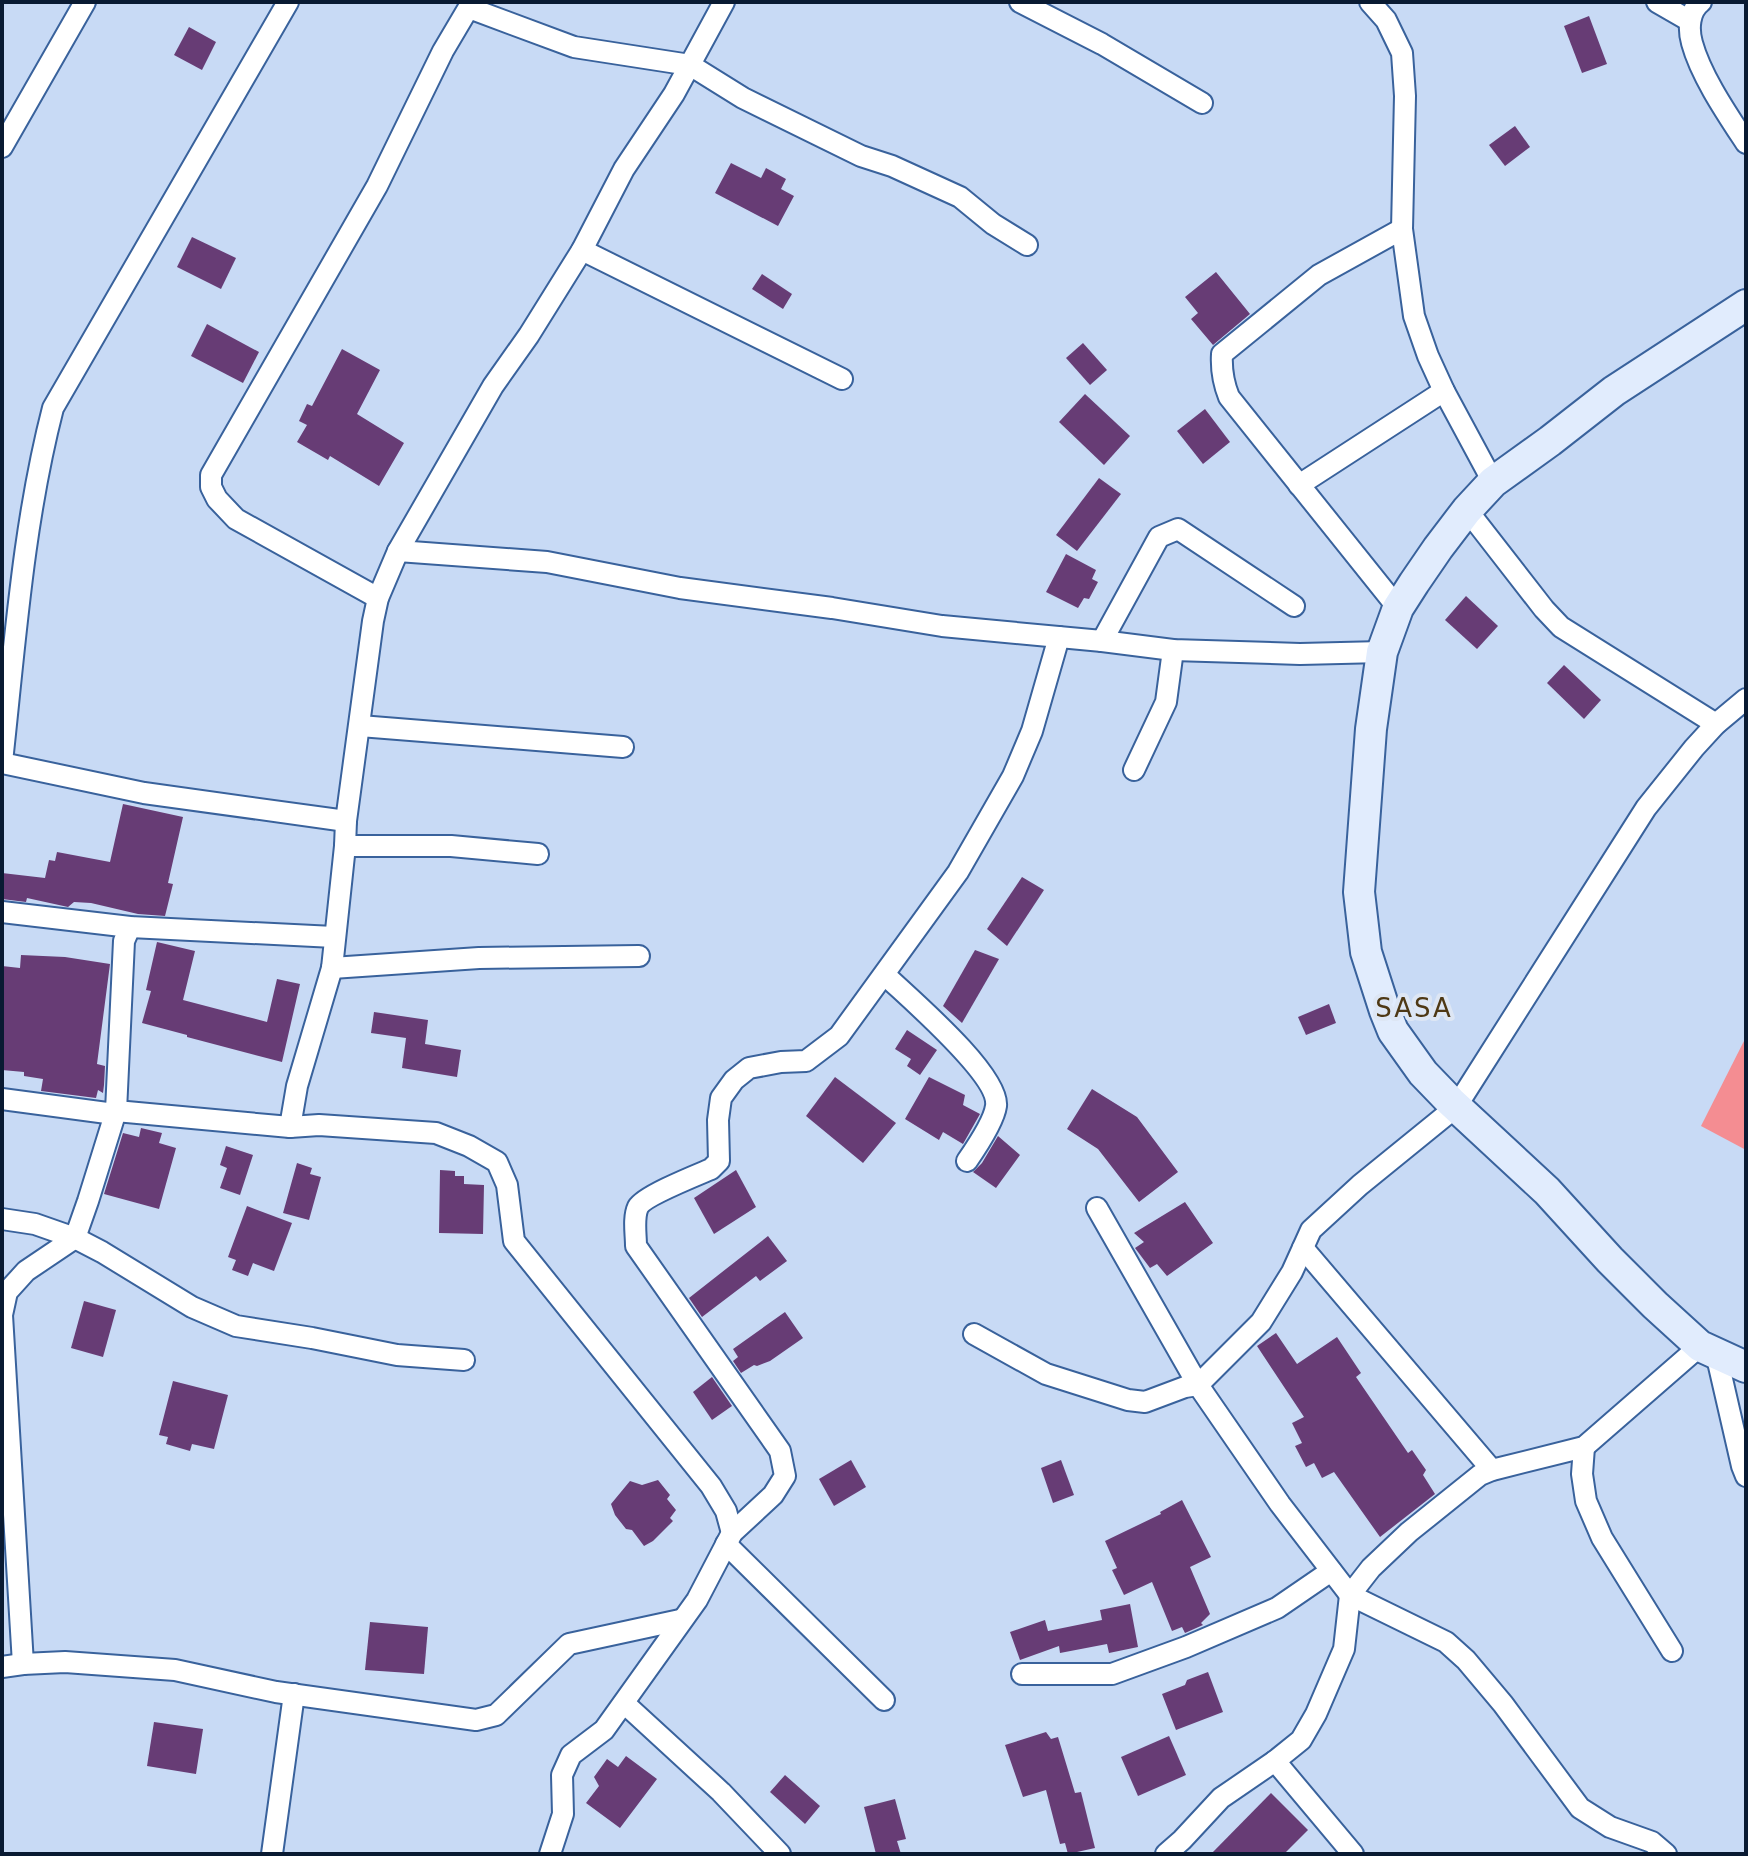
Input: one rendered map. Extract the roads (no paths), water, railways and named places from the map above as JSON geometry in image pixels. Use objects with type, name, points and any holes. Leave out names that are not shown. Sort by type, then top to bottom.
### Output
[{"type":"street","points":[[2,147],[85,2]]},
{"type":"street","points":[[288,2],[53,408],[35,483],[23,557],[11,597],[2,763],[144,793],[346,821]]},
{"type":"street","points":[[290,1127],[297,1086],[332,968],[346,821],[378,598],[398,551],[493,386],[582,250],[624,169],[659,119],[724,2]]},
{"type":"street","points":[[1020,2],[1102,44],[1202,103]]},
{"type":"street","points":[[1370,2],[1386,20],[1402,53],[1405,96],[1402,229],[1414,316],[1444,391],[1493,482]]},
{"type":"street","points":[[1657,2],[1690,21]]},
{"type":"street","points":[[1701,2],[1690,21],[1691,41],[1707,78],[1746,143]]},
{"type":"street","points":[[378,598],[236,519],[217,499],[211,487],[211,475],[377,186],[443,51],[470,5],[574,47],[690,65],[743,98],[861,156],[892,166],[960,197],[993,224],[1027,245]]},
{"type":"street","points":[[1398,608],[1229,397],[1221,370],[1222,354],[1319,275],[1402,229]]},
{"type":"street","points":[[582,250],[842,379]]},
{"type":"street","points":[[1746,305],[1614,391],[1493,482],[1438,548],[1398,608],[1382,652],[1371,729],[1360,877],[1366,952],[1393,1031],[1423,1073],[1547,1191],[1621,1271],[1708,1350],[1746,1367]]},
{"type":"street","points":[[1299,485],[1444,391]]},
{"type":"street","points":[[1467,510],[1561,627],[1716,724]]},
{"type":"street","points":[[1102,641],[1159,537],[1178,529],[1294,606]]},
{"type":"street","points":[[398,551],[547,562],[680,588],[942,626],[1173,650],[1300,654],[1382,652]]},
{"type":"street","points":[[550,1854],[563,1814],[562,1775],[571,1755],[604,1730],[697,1600],[729,1538],[773,1495],[785,1476],[780,1451],[636,1246],[638,1207],[648,1197],[711,1169],[719,1161],[721,1098],[734,1080],[749,1068],[806,1061],[821,1052],[839,1036],[885,975],[958,872],[1013,776],[1032,731],[1059,637]]},
{"type":"street","points":[[1134,770],[1166,702],[1173,650]]},
{"type":"street","points":[[974,1334],[1046,1374],[1128,1400],[1145,1402],[1198,1385],[1261,1322],[1292,1272],[1311,1230],[1360,1185],[1456,1107],[1646,808],[1716,724],[1746,699]]},
{"type":"street","points":[[360,726],[623,747]]},
{"type":"street","points":[[345,846],[451,846],[538,854]]},
{"type":"street","points":[[2,912],[130,927],[334,937]]},
{"type":"street","points":[[23,1664],[6,1459],[2,1315],[7,1292],[26,1271],[75,1238],[88,1201],[116,1111],[124,941],[130,927]]},
{"type":"street","points":[[332,968],[479,958],[639,956]]},
{"type":"street","points":[[885,975],[954,1041],[991,1085],[996,1105],[984,1135],[967,1161]]},
{"type":"street","points":[[2,1099],[107,1113],[116,1111],[290,1127],[333,1126],[436,1133],[469,1146],[497,1162],[507,1185],[514,1241],[711,1486],[726,1511],[729,1538],[884,1700]]},
{"type":"street","points":[[1097,1208],[1198,1385],[1272,1492],[1350,1595],[1446,1642],[1466,1660],[1503,1704],[1580,1808],[1610,1827],[1652,1842],[1666,1854]]},
{"type":"street","points":[[2,1219],[35,1224],[75,1238],[192,1307],[236,1326],[397,1355],[464,1360]]},
{"type":"street","points":[[1303,1248],[1492,1470]]},
{"type":"street","points":[[1166,1854],[1221,1798],[1301,1740],[1316,1714],[1344,1649],[1350,1595],[1371,1568],[1409,1532],[1480,1475],[1584,1447],[1708,1350]]},
{"type":"street","points":[[1708,1350],[1746,1476]]},
{"type":"street","points":[[1584,1447],[1582,1474],[1586,1501],[1602,1538],[1672,1651]]},
{"type":"street","points":[[1022,1674],[1112,1674],[1186,1647],[1277,1608],[1331,1571]]},
{"type":"street","points":[[2,1667],[65,1662],[175,1670],[276,1692],[476,1720],[496,1715],[569,1644],[680,1620]]},
{"type":"street","points":[[272,1854],[294,1694]]},
{"type":"street","points":[[624,1703],[721,1792],[780,1854]]},
{"type":"street","points":[[1275,1761],[1353,1854]]},
{"type":"district","name":"SASA","points":[[1414,1008]]}]
